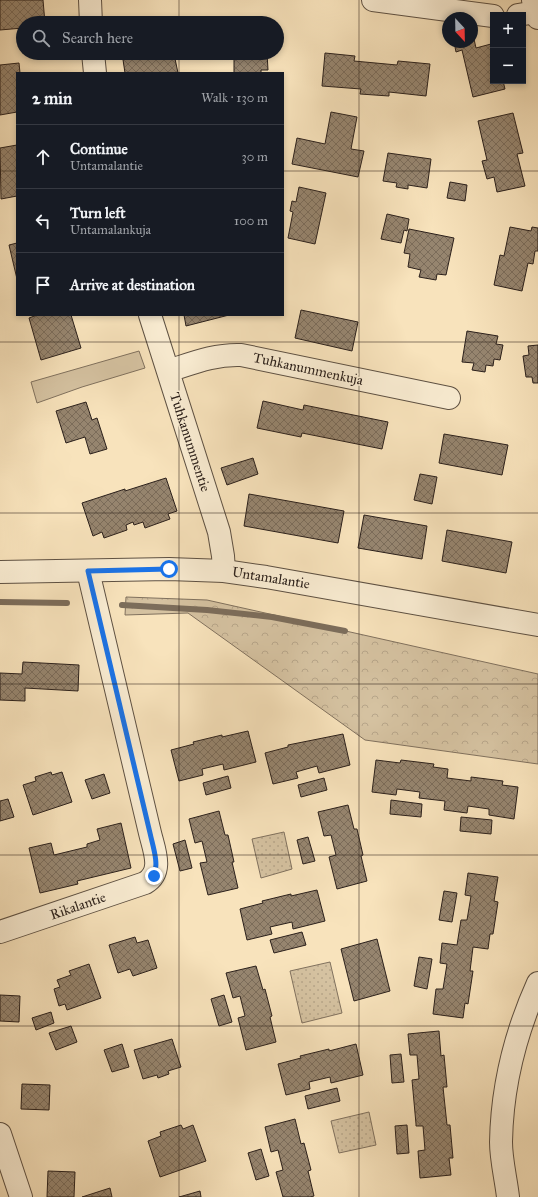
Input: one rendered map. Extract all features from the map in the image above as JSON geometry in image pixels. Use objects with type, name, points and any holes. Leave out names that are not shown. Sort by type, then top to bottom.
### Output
[{"type":"street","points":[[90,0],[91,16]]},
{"type":"street","points":[[373,0],[490,16]]},
{"type":"street","points":[[94,60],[95,72]]},
{"type":"street","name":"Tuhkanummentie","points":[[150,316],[219,532],[224,571]]},
{"type":"street","name":"Tuhkanummenkuja","points":[[168,371],[214,357],[240,355],[449,398]]},
{"type":"street","name":"Untamalantie","points":[[0,572],[169,569],[224,571],[266,577],[538,625]]},
{"type":"street","name":"Rikalantie","points":[[0,932],[134,887],[154,876],[156,870],[156,862],[150,833],[88,571]]},
{"type":"street","points":[[508,1197],[501,1144],[504,1096],[512,1055],[520,1026],[538,983]]},
{"type":"street","points":[[0,1134],[21,1197]]},
{"type":"green space","points":[[139,351],[145,368],[82,387],[37,403],[31,382]]},
{"type":"green space","points":[[126,597],[207,600],[538,674],[538,764],[365,740],[188,613],[125,615]]},
{"type":"green space","points":[[284,832],[292,869],[261,878],[252,839]]},
{"type":"green space","points":[[330,962],[342,1013],[302,1023],[290,971]]},
{"type":"green space","points":[[369,1112],[376,1145],[339,1153],[331,1121]]},
{"type":"building","points":[[0,0],[43,0],[44,16],[16,16],[16,29],[0,30]]},
{"type":"building","points":[[490,44],[490,84],[504,84],[505,89],[473,97],[462,50],[456,52],[455,48],[478,48]]},
{"type":"building","points":[[325,53],[355,56],[354,61],[397,65],[398,61],[430,64],[426,96],[389,92],[389,96],[360,94],[361,89],[322,86]]},
{"type":"building","points":[[123,60],[175,60],[178,72],[125,72]]},
{"type":"building","points":[[234,60],[267,60],[268,70],[261,70],[261,72],[234,72]]},
{"type":"building","points":[[19,63],[20,72],[16,72],[16,112],[0,115],[0,65]]},
{"type":"building","points":[[331,112],[357,117],[351,149],[364,151],[358,177],[292,164],[297,138],[325,144]]},
{"type":"building","points":[[513,113],[523,153],[517,154],[525,186],[497,192],[494,177],[487,179],[482,161],[487,160],[478,121]]},
{"type":"building","points":[[16,145],[16,196],[1,199],[0,148]]},
{"type":"building","points":[[388,153],[431,159],[427,188],[408,185],[408,189],[396,187],[397,183],[383,181]]},
{"type":"building","points":[[450,182],[467,185],[465,201],[447,198]]},
{"type":"building","points":[[299,187],[326,193],[315,244],[288,238],[293,212],[290,211],[292,201],[296,202]]},
{"type":"building","points":[[387,214],[409,219],[407,231],[404,230],[401,243],[381,239]]},
{"type":"building","points":[[510,227],[531,231],[532,227],[538,228],[538,251],[535,251],[533,264],[528,263],[522,291],[494,285],[500,255],[504,256]]},
{"type":"building","points":[[409,229],[454,238],[446,275],[437,274],[436,280],[419,277],[421,270],[408,267],[410,254],[404,253]]},
{"type":"building","points":[[16,243],[16,275],[9,245]]},
{"type":"building","points":[[301,310],[358,322],[352,351],[295,338]]},
{"type":"building","points":[[34,316],[71,316],[81,348],[41,360],[29,318]]},
{"type":"building","points":[[184,316],[225,316],[186,326]]},
{"type":"building","points":[[467,331],[498,336],[496,344],[503,345],[500,360],[494,359],[493,366],[486,365],[485,372],[472,370],[474,363],[462,362]]},
{"type":"building","points":[[538,345],[538,383],[533,383],[532,377],[526,377],[523,356],[529,355],[528,346]]},
{"type":"building","points":[[263,401],[303,410],[304,405],[388,422],[382,449],[302,433],[301,437],[257,428]]},
{"type":"building","points":[[86,402],[92,420],[97,418],[107,449],[90,454],[85,437],[66,443],[56,411]]},
{"type":"building","points":[[444,434],[508,445],[502,475],[439,463]]},
{"type":"building","points":[[253,458],[258,474],[227,485],[221,468]]},
{"type":"building","points":[[420,474],[437,477],[432,504],[414,500]]},
{"type":"building","points":[[166,478],[177,511],[168,514],[170,519],[145,528],[143,522],[134,525],[133,522],[126,525],[127,530],[104,538],[102,532],[93,536],[82,503]]},
{"type":"building","points":[[249,494],[344,511],[338,543],[244,526]]},
{"type":"building","points":[[364,515],[427,526],[422,559],[358,548]]},
{"type":"building","points":[[447,530],[512,542],[506,573],[442,561]]},
{"type":"building","points":[[23,662],[79,665],[78,691],[25,688],[25,701],[0,700],[0,673],[22,674]]},
{"type":"building","points":[[248,731],[256,762],[224,770],[223,764],[202,769],[203,775],[179,781],[171,750],[194,744],[193,742]]},
{"type":"building","points":[[343,734],[350,765],[319,773],[317,766],[296,772],[298,778],[273,784],[265,753],[288,747],[288,745]]},
{"type":"building","points":[[376,760],[400,763],[401,760],[434,764],[433,767],[448,769],[447,778],[471,781],[471,777],[503,781],[502,785],[518,787],[514,819],[489,815],[489,809],[468,806],[467,813],[444,810],[445,801],[419,798],[420,792],[397,789],[396,795],[372,792]]},
{"type":"building","points":[[51,772],[52,775],[62,772],[72,802],[33,815],[23,785],[36,781],[35,777]]},
{"type":"building","points":[[104,774],[110,793],[92,799],[85,780]]},
{"type":"building","points":[[228,776],[231,788],[206,795],[203,783]]},
{"type":"building","points":[[324,778],[327,790],[301,797],[298,785]]},
{"type":"building","points":[[8,799],[14,817],[0,821],[0,801]]},
{"type":"building","points":[[391,800],[422,804],[421,817],[390,814]]},
{"type":"building","points":[[348,805],[354,829],[357,829],[367,881],[337,889],[329,857],[336,855],[331,835],[324,836],[318,812]]},
{"type":"building","points":[[219,811],[225,835],[228,835],[238,888],[208,895],[200,863],[207,862],[202,841],[195,843],[189,819]]},
{"type":"building","points":[[461,817],[492,820],[491,834],[460,831]]},
{"type":"building","points":[[121,823],[131,868],[77,881],[78,884],[40,893],[29,848],[51,843],[54,855],[87,847],[87,844],[100,840],[97,829]]},
{"type":"building","points":[[308,837],[315,861],[303,864],[297,840]]},
{"type":"building","points":[[185,840],[192,868],[180,871],[173,844]]},
{"type":"building","points":[[468,873],[498,877],[494,901],[498,902],[493,934],[490,934],[488,949],[473,947],[470,971],[473,971],[468,1004],[465,1003],[463,1018],[433,1014],[436,989],[443,989],[447,964],[440,963],[442,943],[457,945],[461,920],[467,920],[471,896],[465,895]]},
{"type":"building","points":[[317,890],[325,921],[293,929],[292,922],[270,927],[272,934],[247,940],[240,909],[263,903],[262,901]]},
{"type":"building","points":[[444,891],[457,893],[452,922],[439,920]]},
{"type":"building","points":[[302,932],[306,945],[274,953],[270,940]]},
{"type":"building","points":[[135,937],[137,943],[148,940],[157,968],[133,976],[130,969],[118,973],[109,945]]},
{"type":"building","points":[[377,939],[390,991],[354,1001],[341,949]]},
{"type":"building","points":[[419,957],[432,959],[427,989],[414,986]]},
{"type":"building","points":[[89,964],[101,998],[67,1010],[65,1004],[59,1006],[54,989],[60,987],[57,980],[71,975],[69,971]]},
{"type":"building","points":[[256,966],[263,990],[265,989],[272,1016],[270,1017],[276,1042],[246,1050],[238,1018],[245,1016],[240,996],[233,998],[226,973]]},
{"type":"building","points":[[0,995],[20,996],[19,1022],[0,1021]]},
{"type":"building","points":[[224,995],[232,1022],[219,1026],[211,999]]},
{"type":"building","points":[[51,1012],[54,1023],[36,1030],[32,1018]]},
{"type":"building","points":[[71,1026],[77,1042],[56,1050],[49,1033]]},
{"type":"building","points":[[439,1031],[441,1056],[444,1055],[447,1087],[443,1087],[447,1125],[450,1125],[453,1158],[449,1158],[451,1175],[420,1178],[418,1151],[425,1150],[423,1126],[416,1126],[412,1080],[419,1079],[417,1055],[410,1055],[408,1034]]},
{"type":"building","points":[[172,1039],[181,1067],[168,1071],[169,1074],[158,1078],[157,1075],[143,1079],[134,1050]]},
{"type":"building","points":[[122,1044],[129,1067],[112,1072],[104,1050]]},
{"type":"building","points":[[356,1044],[363,1075],[331,1083],[330,1077],[309,1082],[310,1089],[286,1095],[278,1064],[301,1058],[300,1056]]},
{"type":"building","points":[[401,1054],[404,1082],[392,1083],[390,1055]]},
{"type":"building","points":[[22,1084],[50,1085],[49,1110],[21,1109]]},
{"type":"building","points":[[337,1088],[340,1101],[308,1109],[305,1096]]},
{"type":"building","points":[[295,1119],[301,1144],[304,1143],[311,1170],[308,1171],[314,1196],[310,1197],[283,1197],[276,1172],[283,1170],[278,1150],[271,1152],[265,1127]]},
{"type":"building","points":[[181,1125],[183,1129],[193,1125],[206,1161],[160,1177],[148,1141],[161,1136],[160,1132]]},
{"type":"building","points":[[407,1125],[409,1153],[397,1154],[395,1126]]},
{"type":"building","points":[[261,1149],[269,1176],[256,1180],[248,1153]]},
{"type":"building","points":[[48,1171],[75,1172],[74,1197],[47,1197]]},
{"type":"building","points":[[110,1188],[112,1197],[82,1197]]},
{"type":"building","points":[[200,1191],[201,1197],[179,1197]]},
{"type":"waterway","points":[[0,602],[67,603]]},
{"type":"waterway","points":[[122,605],[207,610],[272,617],[345,631]]},
{"type":"route","points":[[154,876],[156,862],[150,833],[88,571],[169,569]]}]
